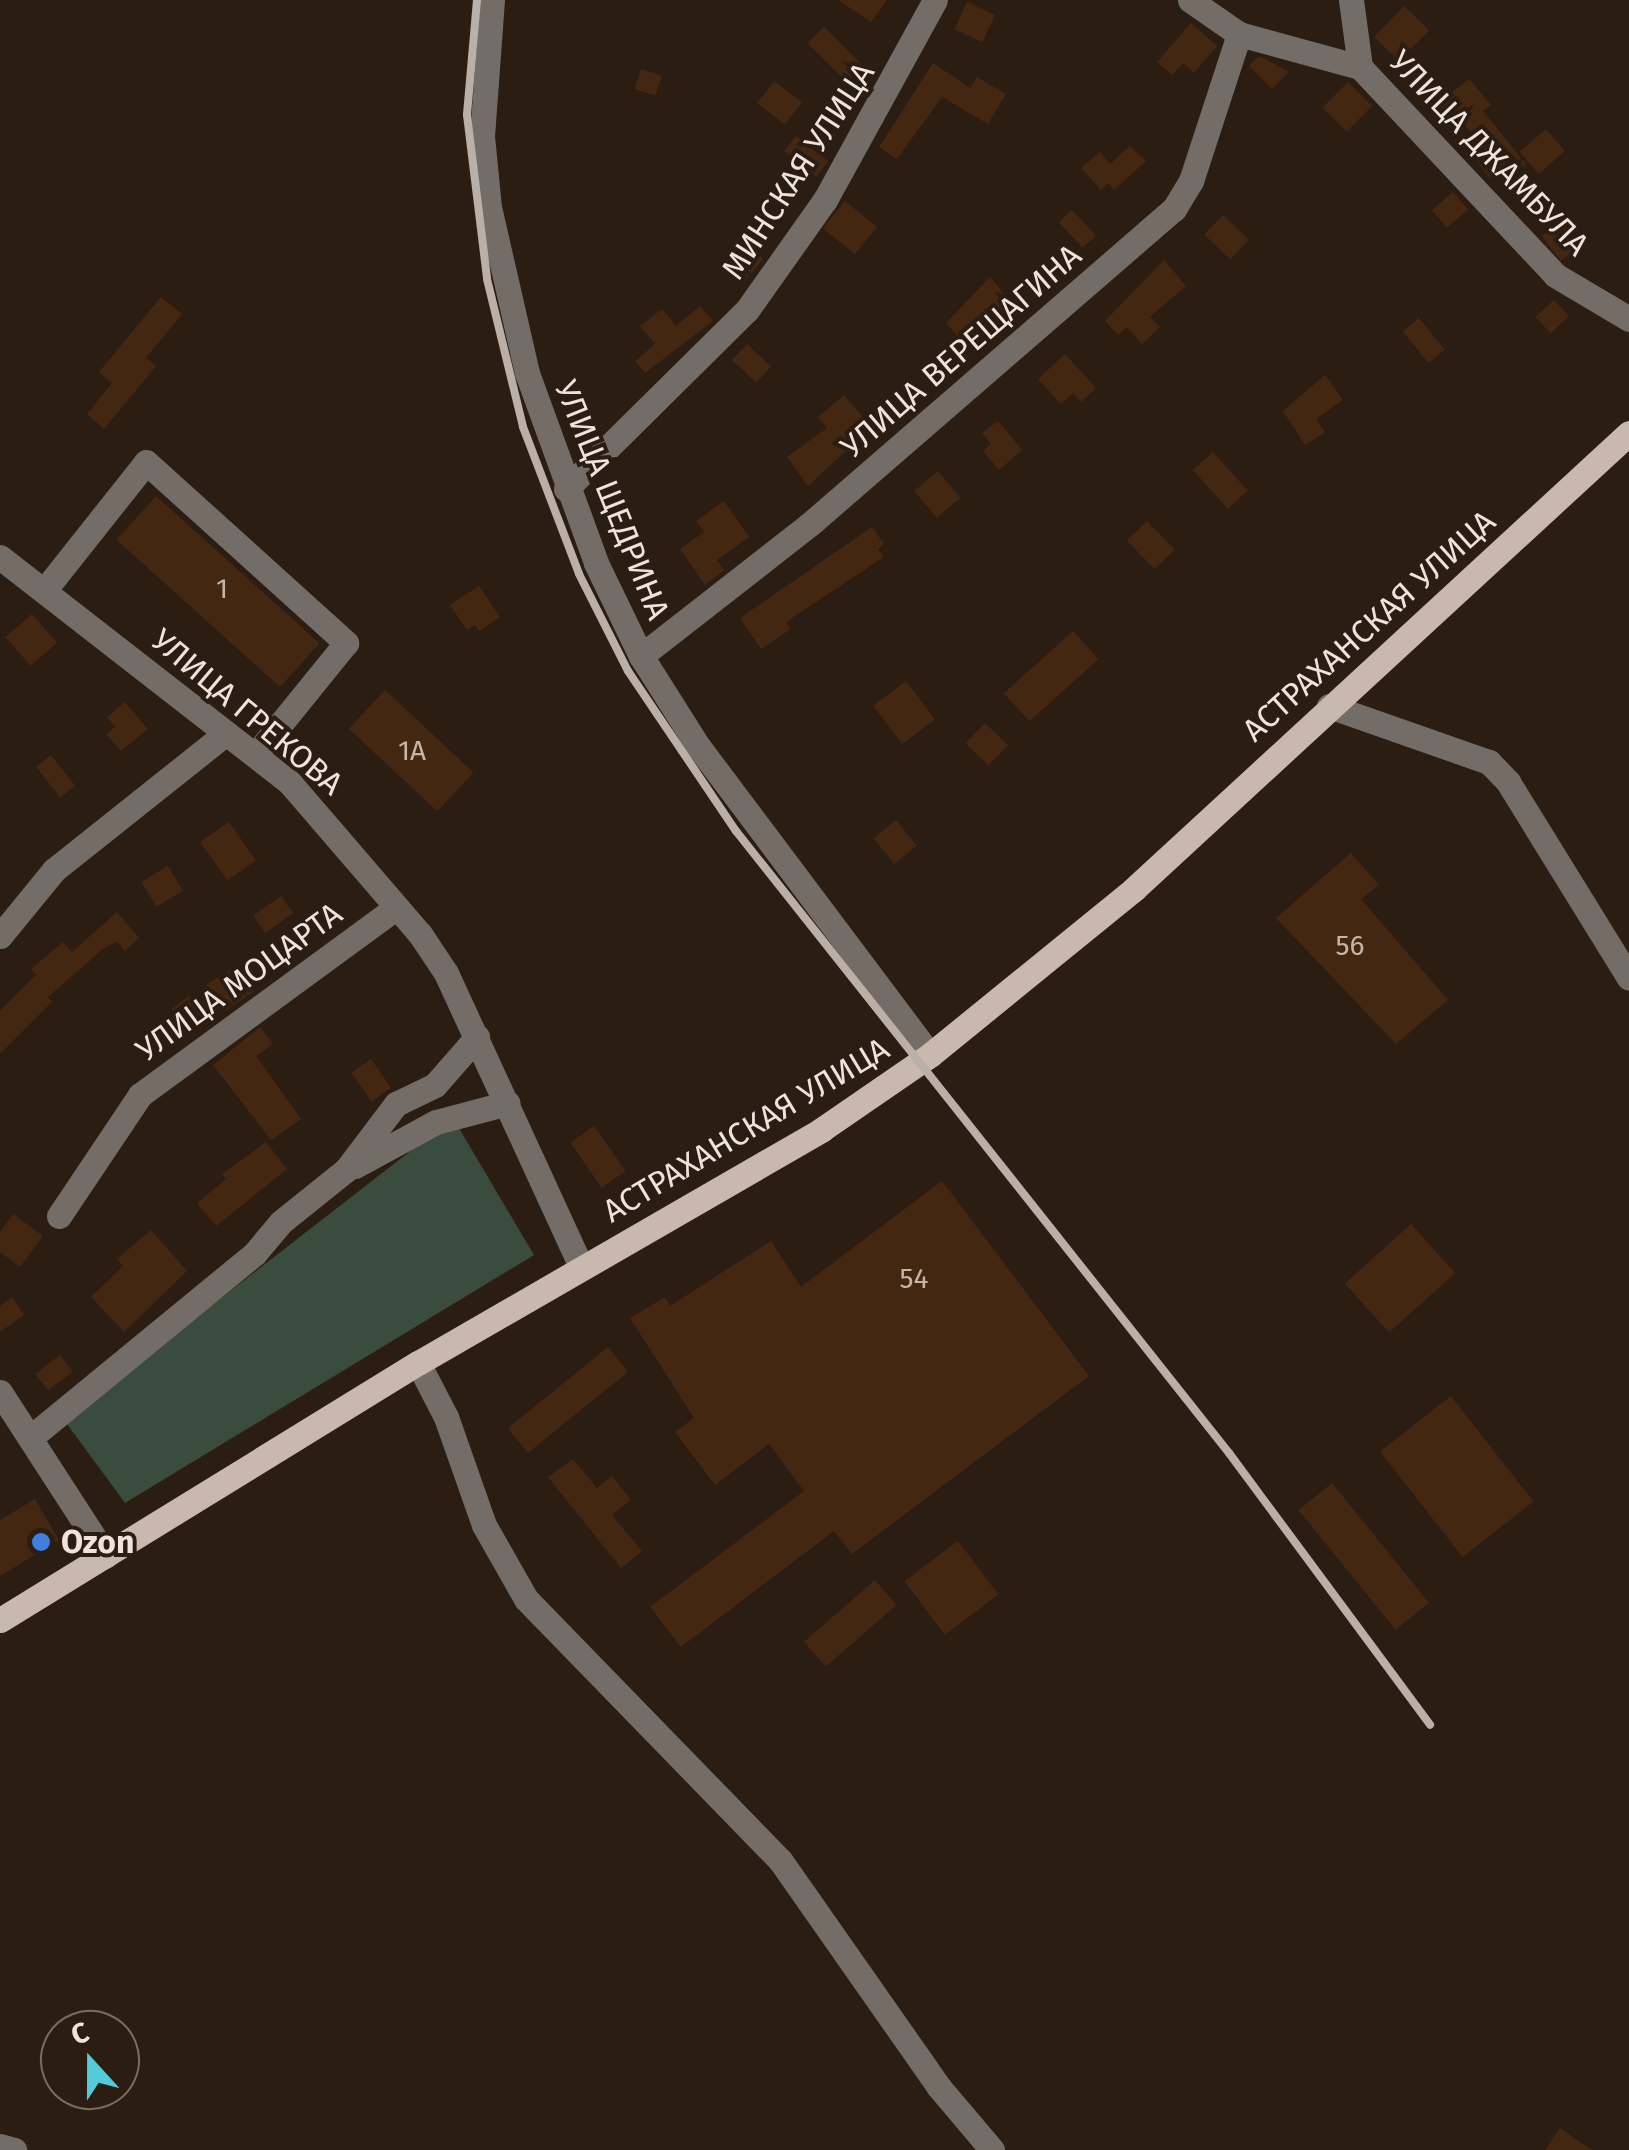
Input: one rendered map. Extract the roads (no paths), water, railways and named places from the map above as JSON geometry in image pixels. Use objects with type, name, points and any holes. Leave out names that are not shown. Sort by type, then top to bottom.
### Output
[{"type":"main road","name":"АСТРАХАНСКАЯ УЛИЦА","points":[[0,1620],[418,1363],[821,1130],[930,1055],[1134,888],[1629,433]]},
{"type":"street","name":"УЛИЦА ЩЕДРИНА","points":[[492,0],[482,104],[489,207],[526,374],[566,489],[641,656],[772,849],[930,1055]]},
{"type":"street","name":"МИНСКАЯ УЛИЦА","points":[[566,489],[747,310],[826,200],[936,0]]},
{"type":"street","points":[[1190,0],[1238,34],[1360,67]]},
{"type":"street","name":"УЛИЦА ДЖАМБУЛА","points":[[1351,0],[1360,67],[1554,275],[1629,319]]},
{"type":"street","name":"УЛИЦА ВЕРЕЩАГИНА","points":[[641,656],[810,524],[1174,209],[1191,181],[1238,34]]},
{"type":"street","points":[[47,587],[146,462],[346,643],[256,754]]},
{"type":"street","name":"УЛИЦА ГРЕКОВА","points":[[0,556],[47,587],[226,734],[256,754],[319,813],[397,907],[446,974],[581,1267]]},
{"type":"street","points":[[1329,706],[1489,762],[1629,978]]},
{"type":"street","points":[[0,936],[54,870],[226,734]]},
{"type":"street","name":"УЛИЦА МОЦАРТА","points":[[59,1216],[140,1096],[397,907]]},
{"type":"street","points":[[416,1097],[476,1037]]},
{"type":"street","points":[[346,1170],[396,1104],[416,1097],[508,1102]]},
{"type":"street","points":[[30,1438],[346,1170],[436,1122],[508,1102]]},
{"type":"street","points":[[418,1363],[446,1417],[484,1525],[526,1599],[780,1860],[938,2086],[992,2150]]},
{"type":"street","points":[[0,1392],[106,1556]]},
{"type":"street","points":[[0,2146],[14,2150]]},
{"type":"railway","points":[[477,0],[467,115],[487,279],[523,427],[579,574],[628,671],[736,831],[1229,1453],[1430,1725]]},
{"type":"place","name":"Ozon","points":[[41,1542]]}]
